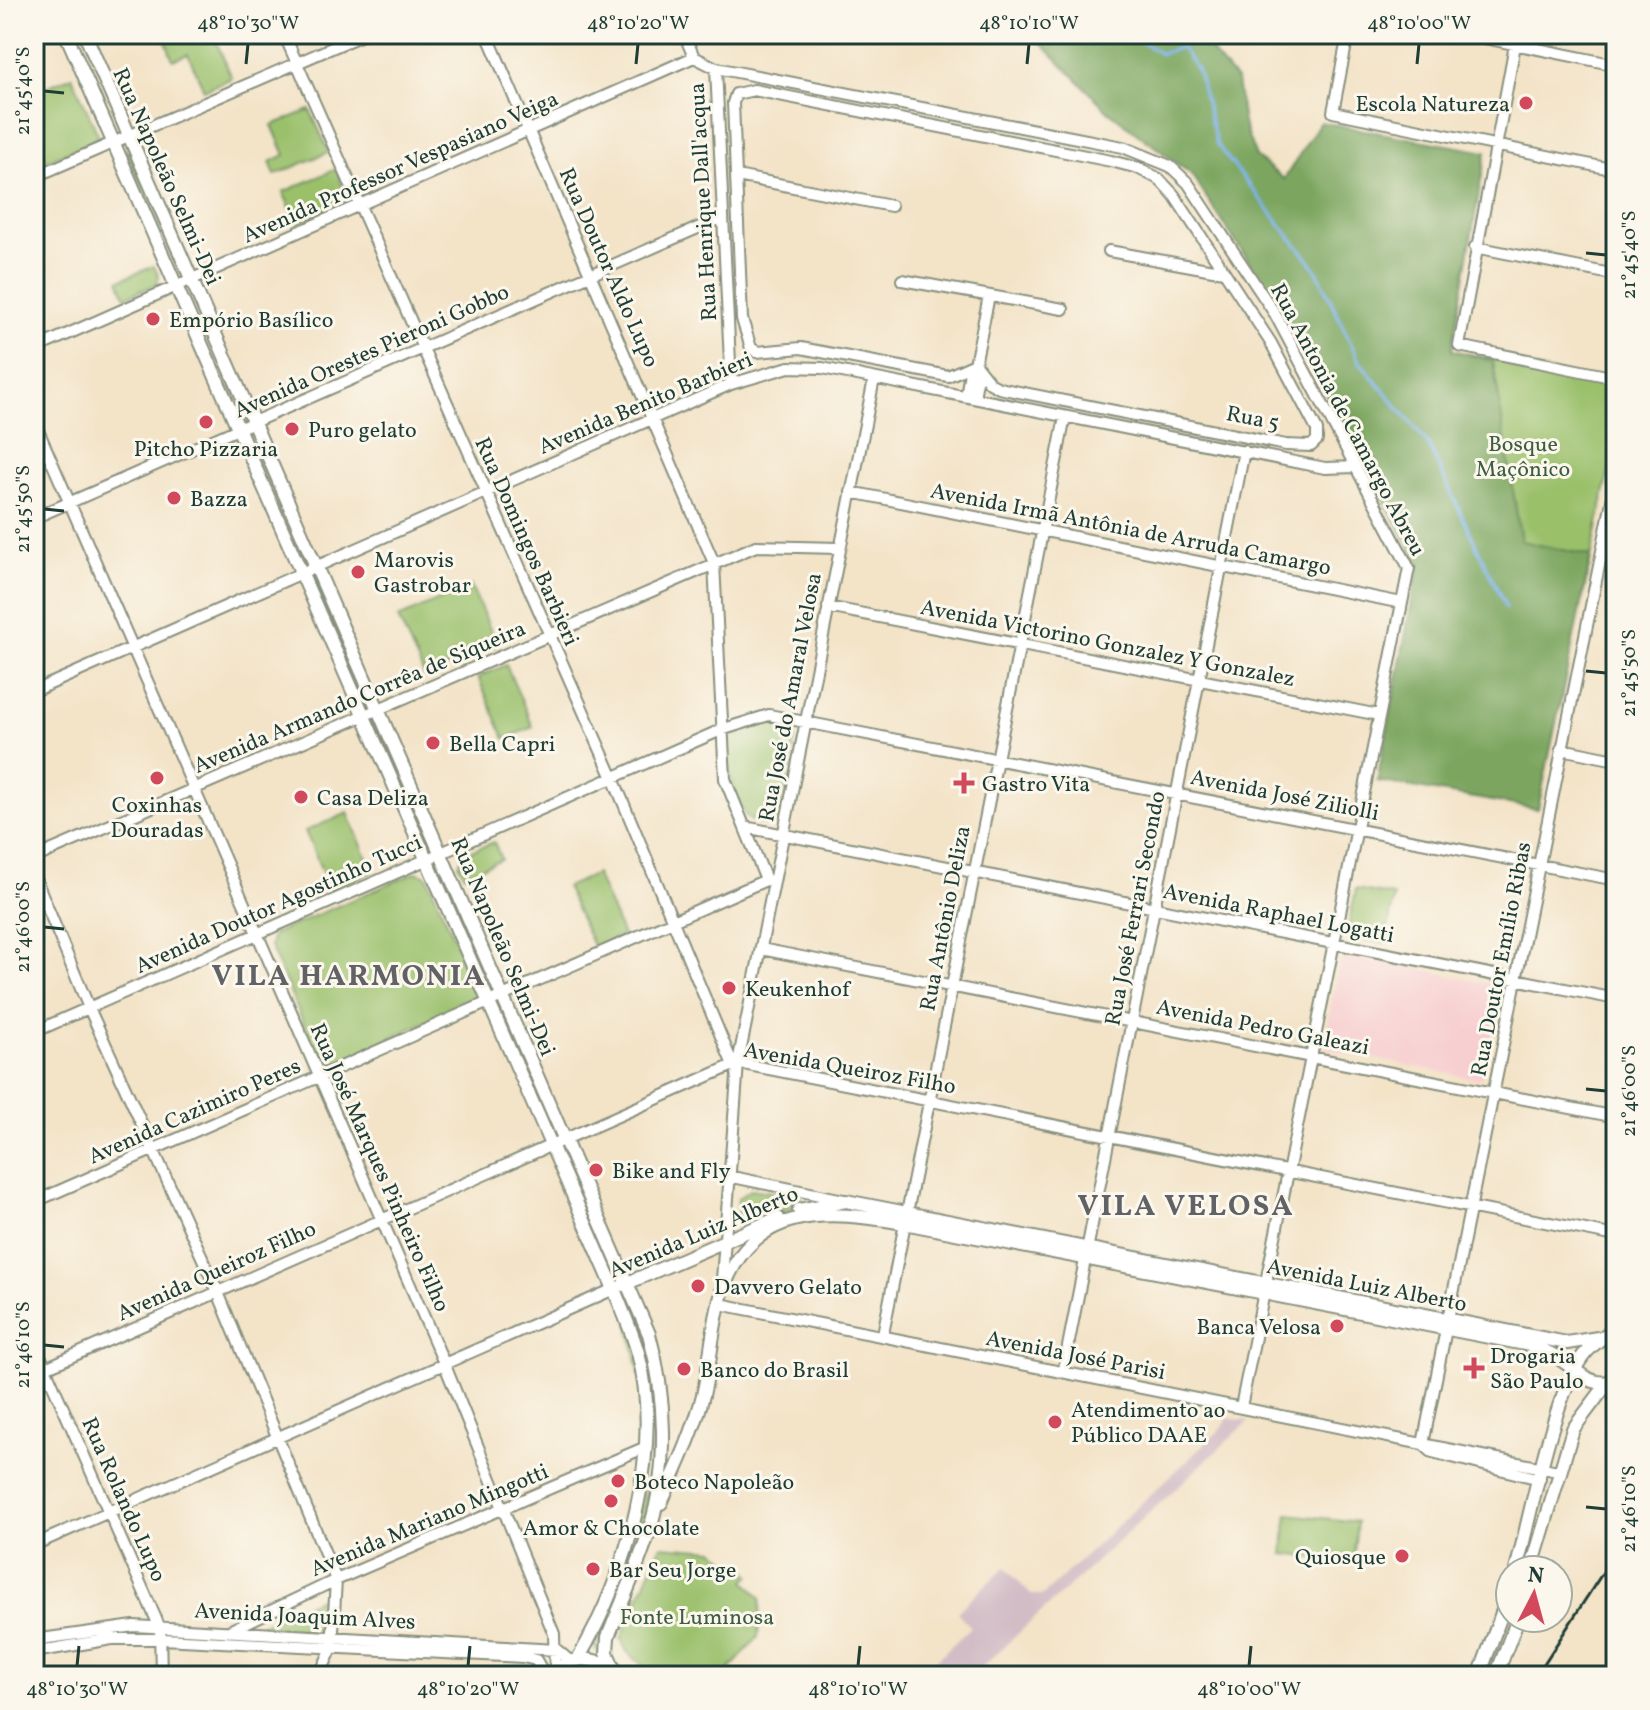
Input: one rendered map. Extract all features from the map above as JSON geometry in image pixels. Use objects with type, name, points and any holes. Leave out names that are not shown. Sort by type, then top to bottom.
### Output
[{"type":"main road","name":"Rua Napoleão Selmi-Dei","points":[[66,34],[614,1289],[638,1353],[644,1390],[646,1447],[637,1510],[606,1599],[574,1660]]},
{"type":"main road","name":"Rua Napoleão Selmi-Dei","points":[[85,34],[504,995],[653,1348],[661,1398],[659,1487],[650,1528],[608,1637],[607,1653],[616,1674]]},
{"type":"main road","name":"Avenida Luiz Alberto","points":[[614,1289],[805,1208],[846,1201],[905,1217],[1446,1325],[1530,1345],[1553,1354],[1594,1383],[1613,1380]]},
{"type":"main road","name":"Avenida Luiz Alberto","points":[[737,1260],[766,1231],[791,1219],[839,1212],[905,1217]]},
{"type":"main road","name":"Rua José do Amaral Velosa","points":[[650,1528],[685,1449],[702,1397],[720,1299],[737,1260]]},
{"type":"main road","name":"Avenida Luiz Alberto","points":[[1446,1325],[1567,1343],[1610,1339]]},
{"type":"main road","points":[[1520,1554],[1574,1371],[1583,1356],[1610,1339],[1616,1327]]},
{"type":"main road","points":[[1535,1554],[1573,1429],[1613,1380]]},
{"type":"main road","points":[[1479,1676],[1494,1634]]},
{"type":"main road","points":[[1496,1676],[1512,1634]]},
{"type":"main road","points":[[551,1674],[574,1660],[593,1659],[616,1674]]},
{"type":"street","name":"Rua Domingos Barbieri","points":[[284,34],[421,350],[613,778],[735,1064]]},
{"type":"street","points":[[34,177],[364,34]]},
{"type":"street","name":"Rua Doutor Aldo Lupo","points":[[487,34],[654,417],[714,563],[725,779],[769,881]]},
{"type":"street","name":"Rua Henrique Dall'acqua","points":[[684,34],[694,57],[716,68],[731,384]]},
{"type":"street","points":[[1348,34],[1333,112],[1616,170]]},
{"type":"street","points":[[1465,34],[1516,39],[1616,65]]},
{"type":"street","points":[[1516,39],[1459,346],[1616,378]]},
{"type":"street","name":"Avenida Professor Vespasiano Veiga","points":[[34,349],[694,57]]},
{"type":"street","name":"Rua Antonia de Camargo Abreu","points":[[716,68],[1123,147],[1170,166],[1188,183],[1275,314],[1409,568],[1241,1407]]},
{"type":"street","name":"Rua 5","points":[[754,90],[1138,168],[1159,179],[1174,195],[1271,343],[1317,430],[1317,440],[1311,446],[999,388],[975,366],[948,376],[801,348],[757,352],[751,348],[742,319],[737,176],[733,103],[736,94],[754,90]]},
{"type":"street","points":[[737,176],[891,206]]},
{"type":"street","name":"Avenida Orestes Pieroni Gobbo","points":[[34,518],[723,217]]},
{"type":"street","points":[[1191,266],[1200,261],[1205,252],[1203,241]]},
{"type":"street","points":[[1475,247],[1616,275]]},
{"type":"street","points":[[1109,251],[1224,272]]},
{"type":"street","points":[[902,280],[1063,309]]},
{"type":"street","points":[[970,397],[989,296]]},
{"type":"street","name":"Avenida Benito Barbieri","points":[[34,691],[654,417],[731,384],[789,367],[822,368],[1325,468],[1356,467]]},
{"type":"street","name":"Rua José do Amaral Velosa","points":[[720,1299],[735,1064],[748,1024],[769,881],[806,720],[874,379]]},
{"type":"street","name":"Rua Antônio Deliza","points":[[883,1334],[1065,417]]},
{"type":"street","name":"Rua José Marques Pinheiro Filho","points":[[34,421],[444,1363],[554,1634],[557,1650],[551,1674]]},
{"type":"street","name":"Rua José Ferrari Secondo","points":[[1063,1372],[1244,451]]},
{"type":"street","name":"Rua Doutor Emílio Ribas","points":[[1423,1444],[1616,481]]},
{"type":"street","name":"Avenida Irmã Antônia de Arruda Camargo","points":[[851,492],[1402,603]]},
{"type":"street","name":"Avenida Armando Corrêa de Siqueira","points":[[34,858],[756,546],[839,548]]},
{"type":"street","name":"Avenida Victorino Gonzalez Y Gonzalez","points":[[828,607],[1379,715]]},
{"type":"street","name":"Avenida Doutor Agostinho Tucci","points":[[34,1032],[721,730],[769,715],[806,720]]},
{"type":"street","name":"Avenida José Ziliolli","points":[[806,720],[1616,880]]},
{"type":"street","points":[[1561,749],[1616,760]]},
{"type":"street","name":"Avenida Raphael Logatti","points":[[745,827],[1616,999]]},
{"type":"street","points":[[34,875],[89,1008],[217,1290],[336,1580],[332,1642],[319,1676]]},
{"type":"street","name":"Avenida Cazimiro Peres","points":[[34,1202],[488,1001],[769,881]]},
{"type":"street","name":"Avenida Pedro Galeazi","points":[[761,949],[1616,1117]]},
{"type":"street","points":[[726,1044],[748,1024]]},
{"type":"street","name":"Avenida Queiroz Filho","points":[[34,1373],[735,1064],[1616,1236]]},
{"type":"street","points":[[728,1176],[846,1201]]},
{"type":"street","name":"Avenida Luiz Alberto","points":[[34,1545],[614,1289]]},
{"type":"street","name":"Avenida José Parisi","points":[[720,1299],[1423,1444],[1542,1473],[1558,1471]]},
{"type":"street","name":"Rua Rolando Lupo","points":[[34,1342],[161,1634],[161,1676]]},
{"type":"street","name":"Avenida Mariano Mingotti","points":[[229,1630],[336,1580],[646,1447]]},
{"type":"street","name":"Avenida Joaquim Alves","points":[[34,1640],[92,1630],[557,1650]]},
{"type":"street","name":"Avenida Joaquim Alves","points":[[34,1652],[112,1639],[229,1630],[332,1642],[523,1657],[536,1660],[551,1674]]},
{"type":"street","points":[[557,1650],[574,1660]]},
{"type":"shaded area","points":[[1347,954],[1495,985],[1501,997],[1483,1076],[1476,1079],[1327,1049],[1325,1040],[1339,963]]},
{"type":"shaded area","points":[[1228,1418],[1249,1421],[972,1676],[919,1676],[971,1627],[957,1612],[1005,1567],[1031,1595],[1043,1595],[1223,1427]]},
{"type":"green space","points":[[213,34],[232,78],[204,90],[188,54],[173,60],[164,36]]},
{"type":"green space","points":[[1032,34],[1196,34],[1237,81],[1243,123],[1256,157],[1284,179],[1320,122],[1486,152],[1452,350],[1493,361],[1521,541],[1591,556],[1538,809],[1377,781],[1419,565],[1278,306],[1191,174],[1108,111]]},
{"type":"green space","points":[[72,76],[98,135],[95,140],[47,161],[34,131],[34,92]]},
{"type":"green space","points":[[310,110],[329,152],[275,175],[270,162],[285,155],[272,125]]},
{"type":"green space","points":[[125,150],[130,152],[180,266],[179,273]]},
{"type":"green space","points":[[336,169],[346,194],[344,203],[297,223],[283,192]]},
{"type":"green space","points":[[154,266],[159,277],[157,284],[126,297],[119,280]]},
{"type":"green space","name":"Bosque Maçônico","points":[[1452,350],[1616,386],[1616,436],[1583,597],[1419,565]]},
{"type":"green space","points":[[471,586],[497,645],[425,677],[398,618]]},
{"type":"green space","points":[[506,665],[533,727],[505,739],[478,677]]},
{"type":"green space","points":[[792,724],[797,730],[780,820],[775,825],[762,824],[750,820],[740,805],[732,780],[727,743],[729,736],[737,729]]},
{"type":"green space","points":[[348,813],[373,872],[330,890],[305,831]]},
{"type":"green space","points":[[494,842],[501,859],[464,875],[459,865],[463,854]]},
{"type":"green space","points":[[416,872],[427,876],[478,992],[477,998],[333,1065],[320,1061],[270,946],[273,934]]},
{"type":"green space","points":[[596,874],[623,936],[594,948],[566,887]]},
{"type":"green space","points":[[1356,889],[1394,896],[1385,943],[1350,937],[1347,933]]},
{"type":"green space","points":[[752,1189],[801,1197],[805,1203],[742,1228],[737,1226],[738,1198]]},
{"type":"green space","points":[[627,1297],[650,1349],[656,1398],[656,1470],[643,1534],[596,1651],[593,1643],[633,1541],[649,1473],[652,1435],[624,1300]]},
{"type":"green space","points":[[1288,1514],[1357,1522],[1353,1563],[1283,1554]]},
{"type":"green space","name":"Fonte Luminosa","points":[[661,1546],[715,1550],[735,1568],[742,1566],[751,1575],[745,1581],[761,1598],[758,1637],[724,1676],[655,1676],[627,1652],[621,1639]]},
{"type":"green space","points":[[322,1597],[327,1599],[325,1626],[321,1631],[259,1626]]},
{"type":"waterway","points":[[1129,34],[1161,54],[1181,47],[1198,71],[1217,145],[1316,269],[1359,361],[1427,442],[1506,608]]},
{"type":"railway","points":[[1536,1676],[1616,1552]]},
{"type":"place","name":"Escola Natureza","points":[[1526,103]]},
{"type":"place","name":"Empório Basílico","points":[[153,319]]},
{"type":"place","name":"Pitcho Pizzaria","points":[[206,422]]},
{"type":"place","name":"Puro gelato","points":[[292,429]]},
{"type":"place","name":"Bazza","points":[[174,498]]},
{"type":"place","name":"Marovis Gastrobar","points":[[358,572]]},
{"type":"place","name":"Bella Capri","points":[[433,743]]},
{"type":"place","name":"Coxinhas Douradas","points":[[157,778]]},
{"type":"place","name":"Gastro Vita","points":[[964,783]]},
{"type":"place","name":"Casa Deliza","points":[[301,797]]},
{"type":"place","name":"Keukenhof","points":[[729,988]]},
{"type":"place","name":"Bike and Fly","points":[[596,1170]]},
{"type":"place","name":"Davvero Gelato","points":[[698,1286]]},
{"type":"place","name":"Banca Velosa","points":[[1337,1326]]},
{"type":"place","name":"Drogaria São Paulo","points":[[1474,1368]]},
{"type":"place","name":"Banco do Brasil","points":[[684,1369]]},
{"type":"place","name":"Atendimento ao Público DAAE","points":[[1055,1422]]},
{"type":"place","name":"Boteco Napoleão","points":[[618,1481]]},
{"type":"place","name":"Amor & Chocolate","points":[[611,1501]]},
{"type":"place","name":"Quiosque","points":[[1402,1556]]},
{"type":"place","name":"Bar Seu Jorge","points":[[593,1569]]},
{"type":"district","name":"VILA HARMONIA","points":[[349,975]]},
{"type":"district","name":"VILA VELOSA","points":[[1186,1205]]}]
